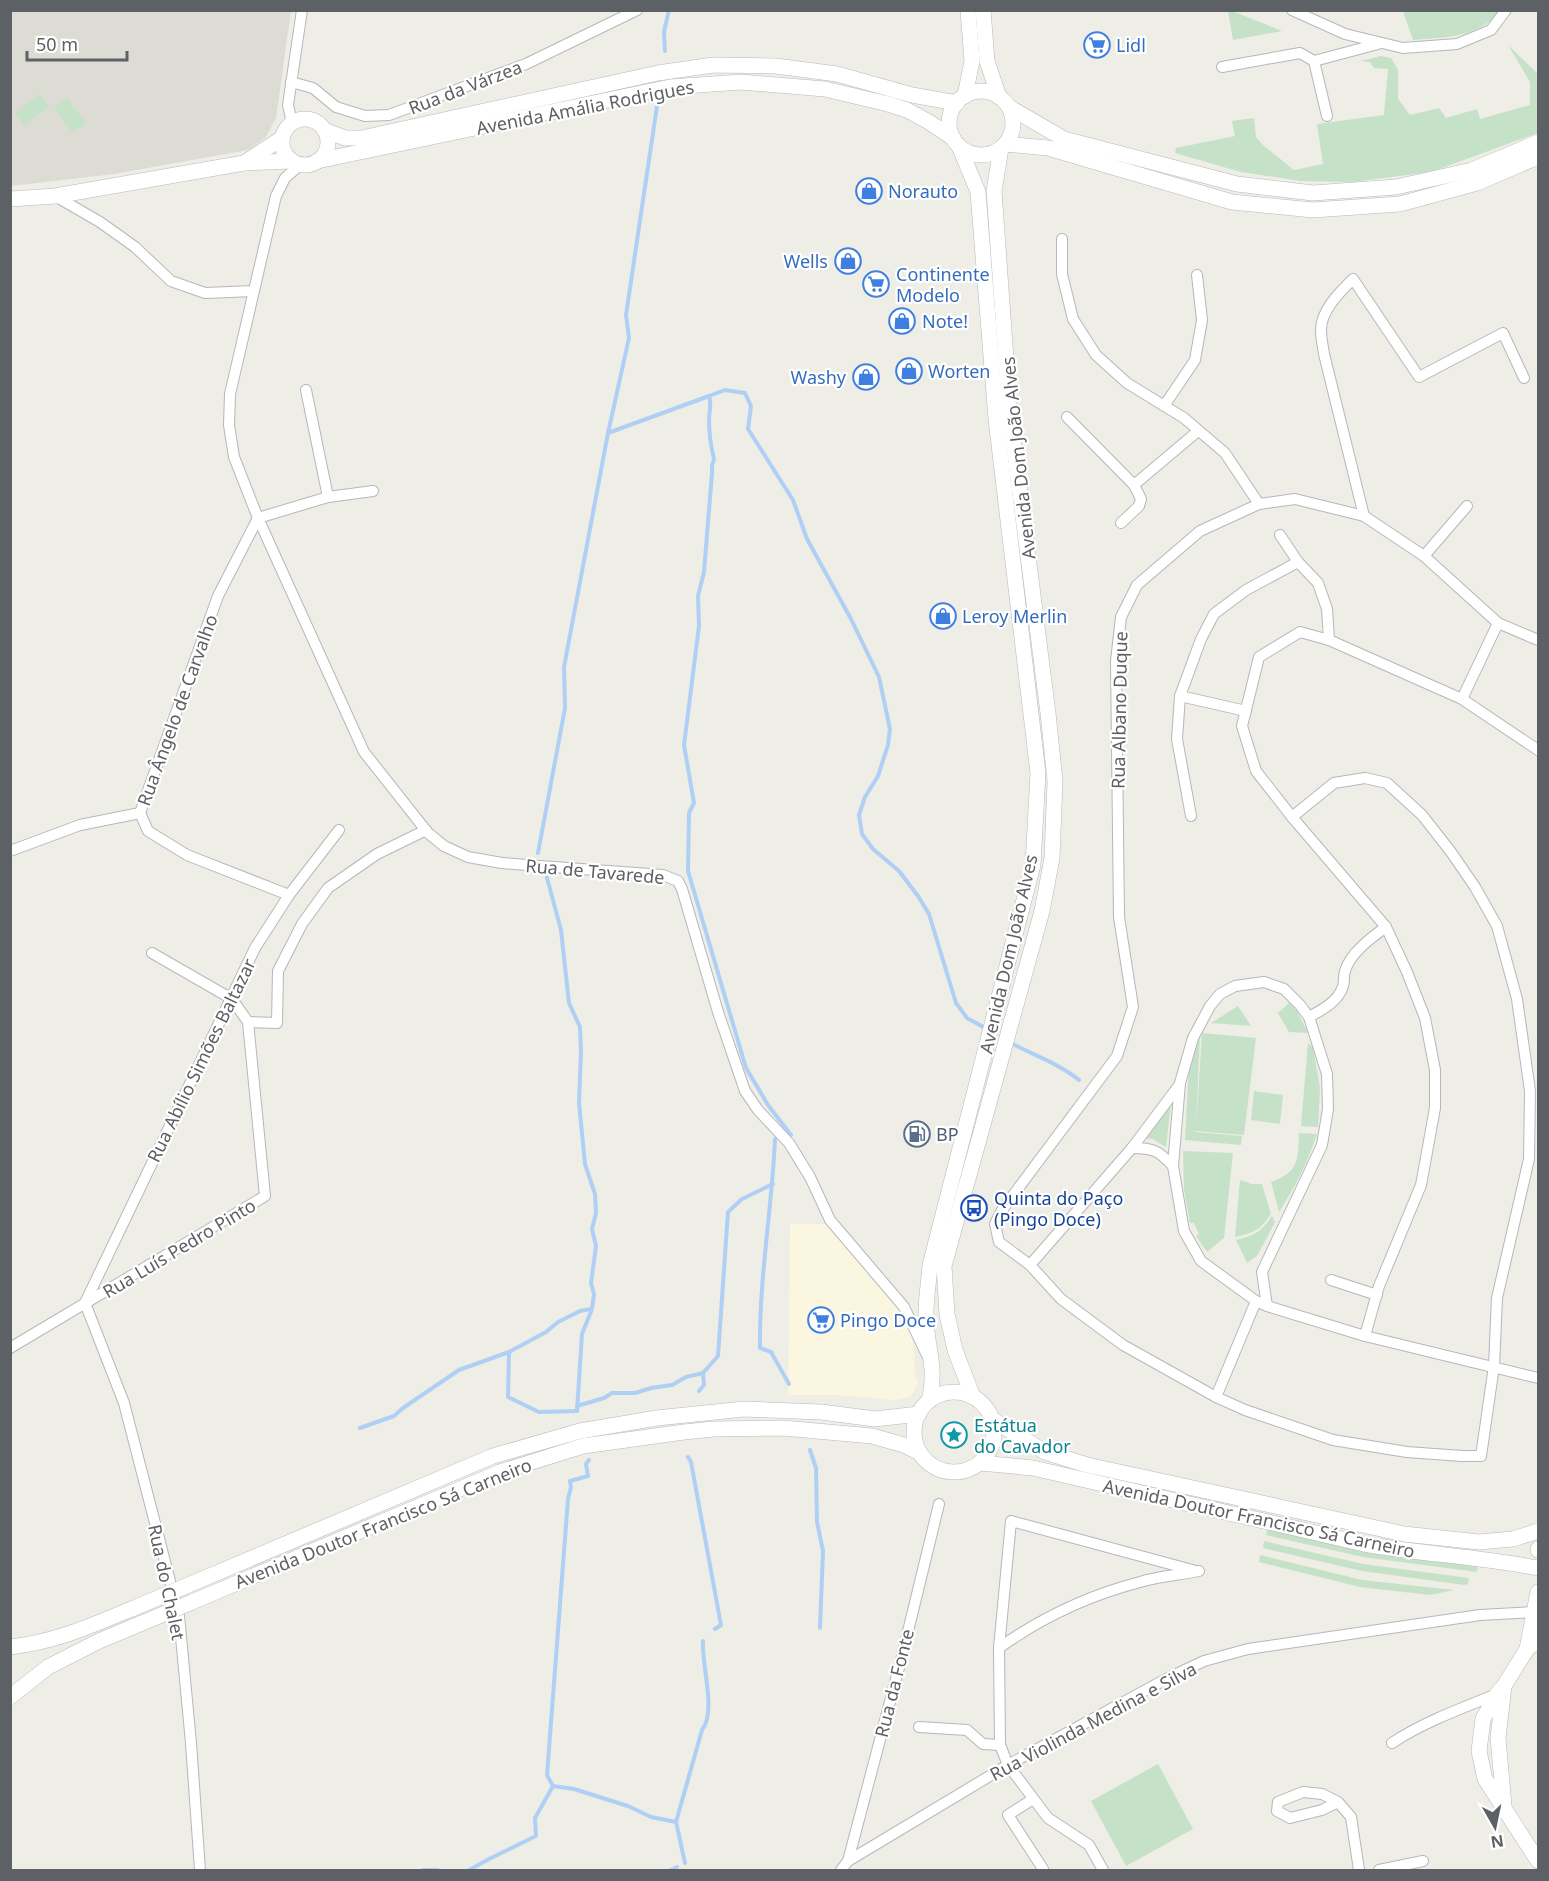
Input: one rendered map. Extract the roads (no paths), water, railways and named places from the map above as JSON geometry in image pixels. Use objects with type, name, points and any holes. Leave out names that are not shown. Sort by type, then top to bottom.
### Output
[{"type":"main road","points":[[968,10],[972,61],[961,99],[950,120],[956,142],[975,155],[993,153],[1003,146],[1011,136],[1013,126],[1012,116],[987,61],[983,10]]},
{"type":"main road","name":"Avenida Amália Rodrigues","points":[[324,130],[345,138],[362,138],[658,73],[713,65],[776,66],[837,74],[912,95],[961,99]]},
{"type":"main road","name":"Avenida Amália Rodrigues","points":[[317,161],[670,87],[741,82],[825,89],[888,104],[907,110],[929,122],[956,142]]},
{"type":"main road","points":[[961,99],[982,92],[991,93],[1064,139],[1237,184],[1313,193],[1396,187],[1472,170],[1539,142]]},
{"type":"main road","points":[[10,199],[55,196],[244,163],[309,165],[324,155],[327,147],[324,130],[317,123],[300,120],[285,129],[282,146],[285,155],[296,163]]},
{"type":"main road","points":[[244,163],[282,138]]},
{"type":"main road","name":"Avenida Dom João Alves","points":[[924,1407],[932,1387],[933,1369],[926,1314],[930,1265],[1033,866],[1038,773],[996,419],[978,192],[956,142]]},
{"type":"main road","points":[[1003,146],[1048,148],[1232,202],[1313,210],[1400,204],[1477,183],[1539,157]]},
{"type":"main road","name":"Avenida Dom João Alves","points":[[973,1396],[953,1341],[947,1314],[944,1266],[1042,911],[1052,858],[1055,781],[1011,415],[994,191],[1003,146]]},
{"type":"main road","points":[[950,1392],[973,1396],[988,1411],[993,1420],[993,1443],[988,1454],[980,1463],[966,1470],[953,1472],[929,1463],[920,1453],[915,1440],[914,1427],[924,1407],[939,1395],[950,1392]]},
{"type":"main road","name":"Avenida Doutor Francisco Sá Carneiro","points":[[10,1647],[54,1639],[134,1608],[493,1456],[580,1431],[657,1418],[744,1410],[821,1412],[875,1419],[924,1407]]},
{"type":"main road","name":"Avenida Doutor Francisco Sá Carneiro","points":[[993,1420],[1045,1452],[1087,1465],[1404,1534],[1479,1542],[1513,1539],[1539,1531]]},
{"type":"main road","name":"Avenida Doutor Francisco Sá Carneiro","points":[[10,1697],[48,1667],[99,1641],[500,1472],[583,1446],[659,1434],[783,1428],[872,1436],[904,1445],[920,1453]]},
{"type":"main road","name":"Avenida Doutor Francisco Sá Carneiro","points":[[980,1463],[1033,1468],[1312,1533],[1391,1549],[1539,1568]]},
{"type":"main road","points":[[1539,1592],[1533,1644],[1500,1690],[1498,1738],[1504,1807],[1539,1861]]},
{"type":"street","points":[[292,123],[288,105],[302,10]]},
{"type":"street","name":"Rua da Várzea","points":[[291,82],[313,88],[336,107],[365,116],[389,115],[526,64],[637,10]]},
{"type":"street","points":[[1292,10],[1345,34],[1403,48],[1457,44],[1491,30],[1506,10]]},
{"type":"street","points":[[1222,67],[1300,53],[1314,61],[1382,44]]},
{"type":"street","points":[[1314,61],[1327,116]]},
{"type":"street","points":[[296,163],[276,196],[230,394],[229,425],[234,457],[258,518],[328,497],[373,491]]},
{"type":"street","points":[[55,196],[100,222],[135,247],[171,281],[206,293],[254,291]]},
{"type":"street","points":[[1062,239],[1062,274],[1073,319],[1096,355],[1127,383],[1184,418],[1225,453],[1259,504]]},
{"type":"street","points":[[1164,406],[1195,360],[1202,320],[1197,275]]},
{"type":"street","points":[[1364,516],[1324,354],[1321,328],[1326,313],[1338,294],[1353,279],[1419,377],[1503,333],[1524,378]]},
{"type":"street","points":[[306,390],[328,497]]},
{"type":"street","points":[[1067,417],[1134,485],[1141,499],[1139,506],[1121,523]]},
{"type":"street","points":[[1134,485],[1198,431]]},
{"type":"street","name":"Rua Albano Duque","points":[[1030,1265],[999,1242],[995,1224],[1002,1210],[1117,1056],[1133,1007],[1119,917],[1116,661],[1121,616],[1137,585],[1200,531],[1259,504],[1295,499],[1364,516],[1424,556],[1498,623],[1539,640]]},
{"type":"street","points":[[1424,556],[1467,506]]},
{"type":"street","name":"Rua de Tavarede","points":[[258,518],[364,752],[426,830],[444,846],[468,856],[502,863],[663,875],[678,881],[721,1022],[745,1091],[758,1110],[789,1143],[810,1177],[830,1220],[904,1307],[933,1369]]},
{"type":"street","name":"Rua Ângelo de Carvalho","points":[[10,851],[80,825],[140,813],[218,596],[258,518]]},
{"type":"street","points":[[1280,535],[1299,562],[1318,583],[1326,609],[1329,640]]},
{"type":"street","points":[[1191,816],[1177,739],[1180,696],[1201,639],[1214,614],[1246,590],[1299,562]]},
{"type":"street","points":[[1462,699],[1498,623]]},
{"type":"street","points":[[1365,1336],[1379,1286],[1421,1185],[1435,1108],[1435,1070],[1425,1018],[1386,927],[1292,817],[1257,771],[1242,726],[1259,657],[1300,632],[1329,640],[1462,699],[1539,750]]},
{"type":"street","points":[[1180,696],[1246,711]]},
{"type":"street","points":[[1180,1083],[1132,1148],[1030,1265],[1061,1299],[1123,1345],[1216,1397],[1245,1410],[1333,1440],[1407,1452],[1481,1456],[1494,1366],[1497,1298],[1529,1159],[1530,1091],[1517,999],[1497,926],[1475,887],[1451,852],[1422,815],[1387,783],[1365,778],[1334,783],[1292,817]]},
{"type":"street","points":[[140,813],[148,831],[187,855],[290,895]]},
{"type":"street","name":"Rua Abílio Simões Baltazar","points":[[85,1303],[255,948],[290,895],[339,830]]},
{"type":"street","points":[[248,1022],[276,1023],[279,971],[303,924],[328,888],[377,854],[426,830]]},
{"type":"street","points":[[1309,1017],[1341,993],[1344,972],[1350,962],[1367,940],[1386,927]]},
{"type":"street","points":[[152,953],[232,999]]},
{"type":"street","points":[[1267,1306],[1262,1272],[1322,1145],[1328,1108],[1327,1074],[1309,1017],[1284,989],[1264,982],[1235,986],[1220,994],[1210,1006],[1193,1038],[1180,1083],[1173,1166],[1184,1231],[1201,1261],[1256,1301],[1267,1306],[1365,1336],[1539,1378]]},
{"type":"street","name":"Rua Luís Pedro Pinto","points":[[10,1348],[265,1196],[248,1022],[232,999]]},
{"type":"street","points":[[1132,1148],[1149,1148],[1160,1153],[1173,1166]]},
{"type":"street","points":[[1331,1280],[1377,1295]]},
{"type":"street","points":[[1216,1397],[1256,1301]]},
{"type":"street","name":"Rua do Chalet","points":[[85,1303],[124,1403],[179,1616],[200,1870]]},
{"type":"street","name":"Rua da Fonte","points":[[848,1861],[939,1504]]},
{"type":"street","points":[[999,1648],[1023,1631],[1082,1602],[1141,1581],[1199,1571],[1011,1521],[999,1648],[1000,1745],[1008,1765],[1048,1818],[1089,1845],[1103,1870]]},
{"type":"street","name":"Rua Violinda Medina e Silva","points":[[848,1861],[1008,1765],[1203,1661],[1248,1649],[1480,1615],[1535,1612]]},
{"type":"street","points":[[1392,1743],[1405,1734],[1500,1690]]},
{"type":"street","points":[[919,1727],[967,1730],[984,1744],[1000,1745]]},
{"type":"street","points":[[1338,1803],[1323,1810],[1290,1818],[1277,1811],[1278,1802],[1303,1792],[1322,1794],[1338,1803],[1351,1817],[1359,1870]]},
{"type":"street","points":[[1033,1798],[1008,1815],[1043,1869]]},
{"type":"street","points":[[840,1870],[848,1861]]},
{"type":"street","points":[[1379,1870],[1423,1861]]},
{"type":"waterway","points":[[665,51],[664,32],[669,10]]},
{"type":"waterway","points":[[538,853],[565,708],[564,667],[608,433],[629,338],[626,315],[657,106]]},
{"type":"waterway","points":[[709,396],[725,390],[745,393],[751,406],[748,429],[793,500],[807,539],[851,619],[879,677],[890,729],[888,745],[878,776],[865,797],[859,815],[862,834],[873,849],[899,871],[918,896],[929,914],[956,1003],[967,1018],[987,1029]]},
{"type":"waterway","points":[[608,433],[709,396],[709,430],[714,459],[704,572],[698,596],[699,626],[684,745],[694,803],[689,813],[688,871],[746,1068],[768,1105],[791,1135]]},
{"type":"waterway","points":[[509,1352],[508,1397],[539,1412],[577,1411],[582,1334],[592,1309],[594,1294],[591,1283],[596,1246],[592,1229],[596,1213],[595,1194],[585,1164],[579,1103],[580,1027],[569,1003],[561,930],[546,874]]},
{"type":"waterway","points":[[1009,1042],[1054,1064],[1079,1080]]},
{"type":"waterway","points":[[775,1139],[760,1322],[760,1348],[771,1352],[789,1384]]},
{"type":"waterway","points":[[577,1406],[604,1398],[612,1393],[635,1393],[672,1385],[686,1377],[703,1373],[718,1356],[728,1212],[742,1199],[773,1184]]},
{"type":"waterway","points":[[360,1428],[394,1416],[459,1370],[509,1352],[546,1332],[558,1322],[580,1311],[591,1309]]},
{"type":"waterway","points":[[699,1391],[704,1385],[703,1373]]},
{"type":"waterway","points":[[810,1450],[816,1468],[817,1522],[823,1551],[820,1628]]},
{"type":"waterway","points":[[688,1457],[691,1462],[721,1625],[715,1629]]},
{"type":"waterway","points":[[589,1460],[586,1464],[588,1476],[570,1481],[547,1775],[553,1786],[574,1789],[628,1806],[651,1817],[676,1822],[685,1863]]},
{"type":"waterway","points":[[676,1822],[708,1712],[703,1641]]},
{"type":"waterway","points":[[469,1870],[536,1836],[535,1818],[553,1786]]},
{"type":"waterway","points":[[671,1870],[677,1867]]},
{"type":"waterway","points":[[423,1870],[438,1870]]},
{"type":"place","name":"Lidl","points":[[1097,45]]},
{"type":"place","name":"Norauto","points":[[869,191]]},
{"type":"place","name":"Wells","points":[[848,261]]},
{"type":"place","name":"Continente Modelo","points":[[876,284]]},
{"type":"place","name":"Note!","points":[[902,321]]},
{"type":"place","name":"Worten","points":[[909,371]]},
{"type":"place","name":"Washy","points":[[866,377]]},
{"type":"place","name":"Leroy Merlin","points":[[943,616]]},
{"type":"place","name":"BP","points":[[917,1134]]},
{"type":"place","name":"Quinta do Paço (Pingo Doce)","points":[[974,1208]]},
{"type":"place","name":"Pingo Doce","points":[[821,1320]]},
{"type":"place","name":"Estátua do Cavador","points":[[954,1435]]}]
